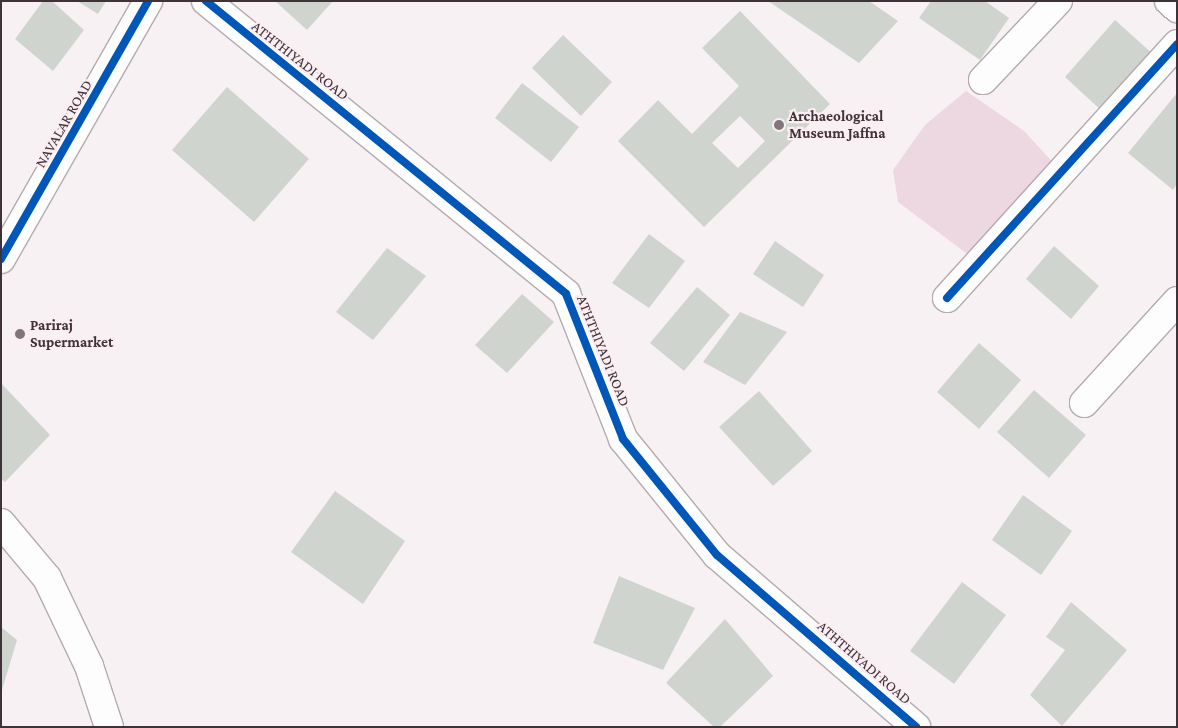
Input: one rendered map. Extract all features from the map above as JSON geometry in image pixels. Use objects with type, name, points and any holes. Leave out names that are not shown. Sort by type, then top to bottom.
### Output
[{"type":"street","name":"NAVALAR ROAD","points":[[1,260],[148,1]]},
{"type":"street","name":"ATHTHIYADI ROAD","points":[[206,1],[566,294],[623,439],[717,555],[916,727]]},
{"type":"street","points":[[983,80],[1058,1]]},
{"type":"street","points":[[1169,1],[1177,8]]},
{"type":"street","points":[[947,298],[1177,44]]},
{"type":"street","points":[[1084,403],[1177,302]]},
{"type":"street","points":[[1,523],[47,578],[88,666],[109,727]]},
{"type":"shaded area","points":[[966,91],[1024,131],[1060,170],[978,262],[898,202],[893,170],[925,125]]},
{"type":"building","points":[[43,1],[52,1],[84,30],[53,71],[15,39]]},
{"type":"building","points":[[77,1],[106,1],[98,14]]},
{"type":"building","points":[[275,1],[333,1],[307,30]]},
{"type":"building","points":[[768,1],[869,1],[898,21],[859,63]]},
{"type":"building","points":[[931,1],[985,1],[1009,18],[980,60],[919,18]]},
{"type":"building","name":"Archaeological Museum Jaffna","points":[[740,11],[830,104],[704,227],[618,141],[658,100],[692,134],[739,86],[702,48]],"holes":[[[740,116],[765,141],[738,168],[712,143]]]},
{"type":"building","points":[[1115,20],[1154,55],[1103,112],[1065,77]]},
{"type":"building","points":[[563,35],[612,82],[581,116],[532,68]]},
{"type":"building","points":[[522,83],[579,127],[551,162],[495,118]]},
{"type":"building","points":[[227,87],[309,159],[254,222],[172,150]]},
{"type":"building","points":[[1177,93],[1177,184],[1173,190],[1128,153]]},
{"type":"building","points":[[649,234],[685,261],[649,308],[612,283]]},
{"type":"building","points":[[775,241],[824,275],[803,307],[753,274]]},
{"type":"building","points":[[1054,246],[1099,286],[1071,319],[1026,279]]},
{"type":"building","points":[[387,248],[426,276],[373,340],[336,312]]},
{"type":"building","points":[[697,287],[730,315],[684,371],[650,343]]},
{"type":"building","points":[[522,294],[554,322],[507,373],[475,345]]},
{"type":"building","points":[[740,312],[787,332],[745,385],[703,362]]},
{"type":"building","points":[[979,343],[1021,380],[979,429],[937,392]]},
{"type":"building","points":[[1,383],[50,435],[5,482],[1,479]]},
{"type":"building","points":[[1034,390],[1086,435],[1049,478],[997,432]]},
{"type":"building","points":[[759,391],[812,451],[773,486],[719,427]]},
{"type":"building","points":[[335,491],[405,541],[363,604],[291,552]]},
{"type":"building","points":[[1023,495],[1072,531],[1041,575],[992,540]]},
{"type":"building","points":[[619,576],[695,608],[663,670],[593,643]]},
{"type":"building","points":[[962,582],[1006,615],[954,684],[910,651]]},
{"type":"building","points":[[1071,602],[1127,650],[1062,726],[1030,695],[1065,650],[1046,637]]},
{"type":"building","points":[[725,619],[773,676],[720,727],[714,727],[666,683]]},
{"type":"building","points":[[1,627],[17,640],[2,690],[1,690]]},
{"type":"cycle path","points":[[1,259],[148,1]]},
{"type":"cycle path","points":[[206,1],[566,294],[623,439],[717,555],[916,727]]},
{"type":"cycle path","points":[[947,298],[1177,44]]},
{"type":"place","name":"Archaeological Museum Jaffna","points":[[779,125]]},
{"type":"place","name":"Pariraj Supermarket","points":[[20,334]]}]
